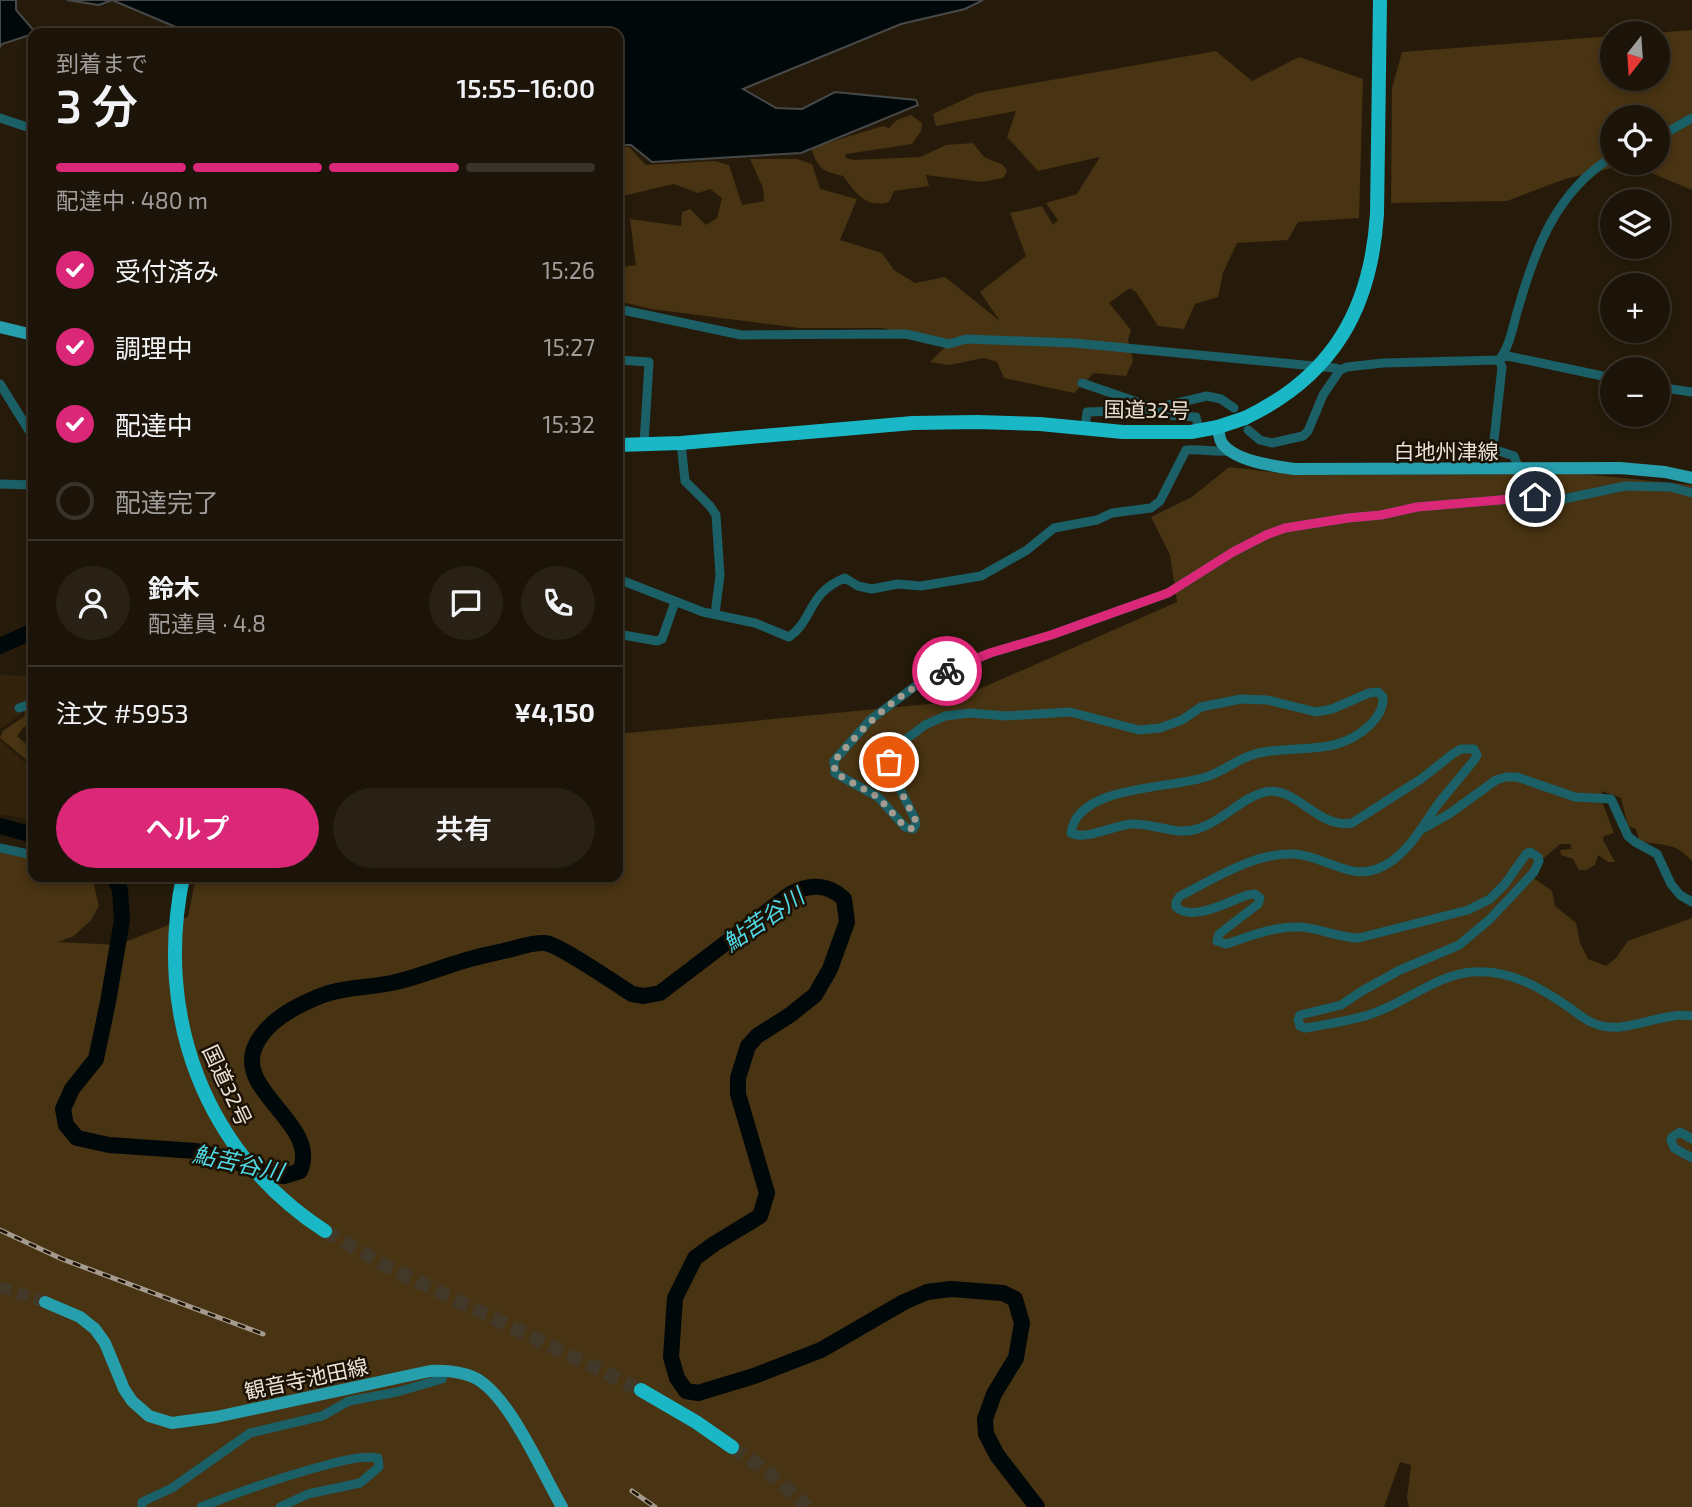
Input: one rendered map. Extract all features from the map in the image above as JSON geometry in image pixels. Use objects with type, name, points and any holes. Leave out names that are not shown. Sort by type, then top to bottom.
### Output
[{"type":"highway","name":"国道32号","points":[[623,446],[913,423],[989,423],[1159,433],[1199,431],[1242,419],[1285,395],[1320,365],[1348,327],[1367,282],[1376,242],[1380,0]]},
{"type":"highway","name":"国道32号","points":[[182,882],[177,902],[173,949],[179,1014],[198,1081],[229,1138],[264,1181],[319,1227]]},
{"type":"highway","points":[[645,1392],[732,1447]]},
{"type":"main road","points":[[0,327],[28,334]]},
{"type":"main road","points":[[1218,427],[1222,443],[1229,451]]},
{"type":"main road","name":"白地州津線","points":[[1229,451],[1265,464],[1294,469],[1620,468],[1692,477]]},
{"type":"main road","name":"観音寺池田線","points":[[45,1301],[80,1317],[95,1329],[105,1343],[124,1389],[132,1401],[149,1416],[172,1423],[216,1417],[429,1371],[445,1370],[473,1377],[498,1395],[562,1507]]},
{"type":"street","points":[[0,118],[28,127]]},
{"type":"street","points":[[1670,131],[1692,118]]},
{"type":"street","points":[[1519,469],[1514,456],[1493,449],[1501,358],[1529,269],[1556,210],[1600,164]]},
{"type":"street","points":[[623,310],[741,335],[906,334],[948,344],[966,339],[1074,342],[1340,370]]},
{"type":"street","points":[[1085,429],[1087,412],[1151,409],[1208,396],[1221,399],[1265,442],[1280,443],[1303,436],[1308,431],[1323,395],[1340,370],[1383,363],[1501,358],[1600,376]]},
{"type":"street","points":[[623,360],[649,362],[644,444]]},
{"type":"street","points":[[1082,383],[1151,409]]},
{"type":"street","points":[[0,384],[28,429]]},
{"type":"street","points":[[1670,389],[1692,392]]},
{"type":"street","points":[[1151,409],[1149,414],[1196,417],[1199,431]]},
{"type":"street","points":[[681,443],[685,481],[716,515],[720,575],[715,614]]},
{"type":"street","points":[[623,581],[703,612],[755,622],[789,637],[796,632],[817,597],[845,578],[858,586],[872,589],[898,584],[921,586],[981,576],[1027,550],[1054,527],[1097,520],[1112,513],[1151,508],[1160,501],[1186,450],[1229,451]]},
{"type":"street","points":[[0,484],[28,485]]},
{"type":"street","points":[[1692,493],[1670,487],[1625,486],[1559,500],[1535,497],[1417,507],[1381,515],[1285,528],[1233,552],[1168,593],[1051,635],[990,653],[922,681],[870,720],[834,761],[833,768],[835,773],[878,797],[905,827],[913,829],[915,819],[891,771],[890,755],[901,743],[945,716],[970,713],[1006,716],[1070,712],[1139,730],[1160,728],[1182,720],[1201,707],[1241,699],[1267,700],[1316,712],[1378,692],[1383,697],[1381,711],[1372,723],[1355,737],[1340,744],[1244,756],[1209,776],[1196,780],[1143,788],[1113,796],[1083,809],[1076,816],[1070,833],[1077,837],[1118,825],[1134,824],[1174,831],[1202,828],[1253,796],[1275,791],[1286,794],[1325,820],[1340,825],[1352,823],[1421,779],[1454,753],[1461,749],[1474,749],[1477,754],[1475,759],[1420,830],[1402,852],[1378,869],[1361,873],[1297,854],[1279,854],[1254,862],[1180,896],[1176,907],[1182,913],[1193,914],[1255,894],[1260,898],[1258,904],[1219,933],[1217,940],[1226,944],[1272,929],[1302,927],[1347,938],[1359,938],[1468,910],[1490,899],[1505,884],[1525,854],[1530,852],[1538,857],[1539,861],[1534,872],[1473,935],[1459,945],[1400,970],[1341,1005],[1300,1015],[1300,1026],[1312,1027],[1373,1014],[1452,975],[1473,972],[1495,972],[1518,978],[1543,990],[1593,1023],[1611,1027],[1628,1026],[1671,1014],[1692,1016]]},
{"type":"street","points":[[623,635],[657,641],[662,639],[675,602]]},
{"type":"street","points":[[19,708],[28,705]]},
{"type":"street","points":[[1420,830],[1449,814],[1496,780],[1506,777],[1517,777],[1575,797],[1611,800],[1628,836],[1657,854],[1671,884],[1692,902]]},
{"type":"street","points":[[0,848],[28,854]]},
{"type":"street","points":[[1692,1139],[1680,1132],[1671,1140],[1674,1147],[1692,1158]]},
{"type":"street","points":[[142,1507],[142,1502],[172,1488],[250,1433],[322,1416],[349,1401],[397,1392],[442,1379],[445,1370]]},
{"type":"street","points":[[201,1507],[278,1478],[368,1456],[379,1458],[379,1467],[360,1482],[308,1494],[280,1507]]},
{"type":"shaded area","points":[[0,0],[16,0],[16,10],[32,28],[28,28],[28,36],[0,47]]},
{"type":"shaded area","points":[[67,0],[112,0],[99,5]]},
{"type":"shaded area","points":[[112,0],[983,0],[965,9],[901,24],[743,89],[776,108],[802,109],[835,92],[916,100],[918,105],[801,153],[652,162],[631,145],[623,145],[623,28],[178,28]]},
{"type":"shaded area","points":[[1692,30],[1692,190],[1656,175],[1670,175],[1670,105],[1600,105],[1600,171],[1565,179],[1507,201],[1391,203],[1392,88],[1402,52],[1600,37],[1600,91],[1670,91],[1670,32]]},
{"type":"shaded area","points":[[1216,51],[1252,81],[1299,57],[1363,79],[1359,218],[1298,222],[1288,240],[1237,243],[1223,273],[1218,297],[1195,304],[1184,329],[1158,326],[1136,292],[1130,288],[1109,303],[1131,330],[1128,340],[1133,361],[1126,376],[1094,373],[1074,393],[1004,378],[997,362],[984,358],[949,365],[930,362],[948,344],[882,328],[800,328],[651,309],[623,302],[623,267],[636,265],[630,219],[681,226],[682,212],[690,209],[706,225],[717,218],[722,198],[710,189],[698,193],[674,184],[623,196],[623,147],[629,147],[646,165],[714,161],[729,165],[742,205],[764,201],[763,188],[750,159],[797,159],[812,164],[820,189],[857,199],[840,240],[882,253],[894,270],[915,283],[945,277],[1000,321],[980,292],[1026,256],[1010,213],[1042,206],[1053,225],[1058,220],[1046,203],[1077,194],[1100,157],[1038,171],[1007,137],[1016,111],[936,126],[933,114],[978,93]]},
{"type":"shaded area","points":[[911,115],[922,123],[921,131],[912,144],[846,154],[845,158],[854,160],[920,157],[946,145],[973,143],[984,157],[1003,165],[1007,171],[1003,178],[981,182],[926,175],[929,186],[894,191],[889,202],[881,204],[862,198],[843,176],[822,168],[816,161],[811,148],[883,126],[889,128],[897,120]]},
{"type":"shaded area","points":[[1229,467],[1299,475],[1582,474],[1692,485],[1692,861],[1674,848],[1639,840],[1636,829],[1628,826],[1621,798],[1602,791],[1603,804],[1614,833],[1604,836],[1603,840],[1615,862],[1608,862],[1598,855],[1595,865],[1579,870],[1573,859],[1561,855],[1560,850],[1572,849],[1570,844],[1560,844],[1527,873],[1552,891],[1555,906],[1576,923],[1580,943],[1588,959],[1606,966],[1616,958],[1628,941],[1692,918],[1692,1507],[1409,1507],[1407,1498],[1411,1465],[1400,1462],[1384,1507],[0,1507],[0,850],[28,857],[28,882],[93,882],[99,906],[91,920],[74,936],[58,942],[118,945],[188,917],[195,882],[623,882],[623,734],[950,702],[1177,602],[1170,555],[1151,517],[1192,497]]},
{"type":"shaded area","points":[[0,675],[28,676],[28,700],[16,704],[22,713],[0,729]]},
{"type":"shaded area","points":[[28,709],[28,725],[17,736],[26,744],[28,742],[28,761],[0,738],[3,731],[25,716],[24,710]]},
{"type":"shaded area","points":[[0,740],[28,765],[28,819],[0,814]]},
{"type":"waterway","name":"鮎苦谷川","points":[[0,646],[28,633]]},
{"type":"waterway","name":"鮎苦谷川","points":[[0,826],[28,834]]},
{"type":"waterway","name":"鮎苦谷川","points":[[116,882],[120,890],[122,920],[108,1002],[96,1059],[72,1089],[63,1109],[66,1125],[77,1138],[109,1145],[196,1151],[232,1160],[268,1175],[284,1176],[300,1171],[303,1154],[299,1139],[257,1080],[252,1065],[254,1049],[265,1031],[282,1016],[303,1004],[332,992],[396,982],[470,959],[540,943],[563,950],[632,994],[644,996],[660,993],[790,894],[811,887],[824,888],[838,894],[844,899],[847,922],[830,969],[815,995],[757,1036],[748,1046],[738,1078],[738,1094],[767,1193],[760,1216],[695,1258],[675,1298],[671,1357],[677,1378],[686,1391],[698,1393],[754,1376],[821,1350],[904,1302],[927,1292],[951,1289],[1003,1293],[1015,1299],[1022,1323],[1016,1358],[994,1394],[985,1419],[986,1434],[997,1455],[1037,1507]]},
{"type":"tunnel","points":[[325,1231],[386,1266],[641,1390]]},
{"type":"tunnel","points":[[0,1287],[45,1302]]},
{"type":"tunnel","points":[[732,1447],[767,1471],[808,1507]]},
{"type":"railway","points":[[0,1230],[62,1259],[263,1334]]},
{"type":"railway","points":[[632,1491],[655,1507]]},
{"type":"way so far","points":[[889,762],[915,819],[913,829],[905,827],[890,808],[866,788],[835,773],[834,761],[870,720],[922,681],[947,671]]},
{"type":"route","points":[[947,671],[990,653],[1051,635],[1168,593],[1233,552],[1285,528],[1381,515],[1417,507],[1535,497]]}]
